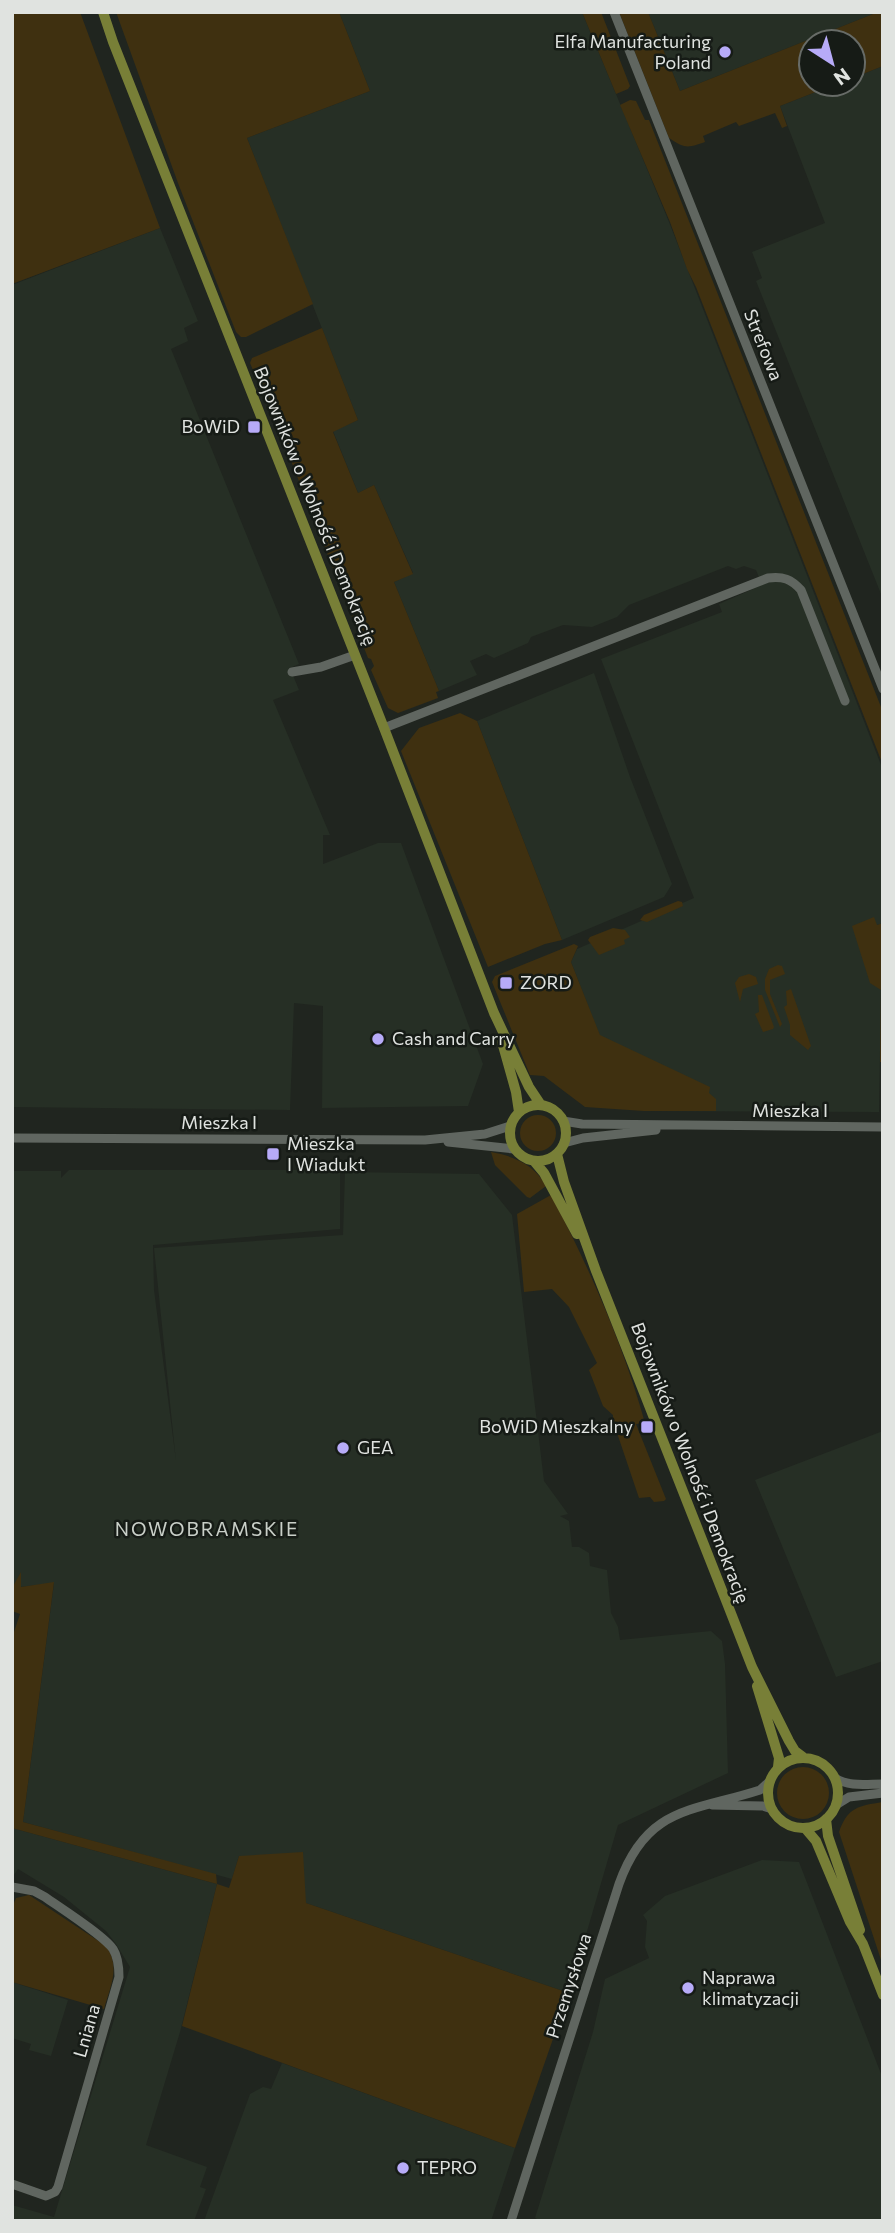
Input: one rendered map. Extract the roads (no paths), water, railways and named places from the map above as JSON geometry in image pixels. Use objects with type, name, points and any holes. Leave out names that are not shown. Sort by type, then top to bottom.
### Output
[{"type":"main road","name":"Bojowników o Wolność i Demokrację","points":[[103,12],[494,1013],[529,1087],[541,1105]]},
{"type":"main road","name":"Bojowników o Wolność i Demokrację","points":[[494,1013],[519,1112]]},
{"type":"main road","points":[[533,1105],[541,1105],[558,1113],[566,1132],[564,1143],[557,1154],[542,1161],[534,1161],[514,1149],[509,1134],[510,1126],[519,1112],[533,1105]]},
{"type":"main road","name":"Bojowników o Wolność i Demokrację","points":[[557,1154],[596,1271],[752,1667],[779,1758],[778,1767]]},
{"type":"main road","name":"Bojowników o Wolność i Demokrację","points":[[534,1161],[552,1187],[596,1271]]},
{"type":"main road","name":"Bojowników o Wolność i Demokrację","points":[[752,1667],[789,1741],[803,1757]]},
{"type":"main road","points":[[803,1757],[822,1763],[835,1778],[838,1792],[836,1805],[825,1819],[815,1826],[805,1828],[782,1821],[772,1809],[768,1790],[778,1767],[789,1760],[803,1757]]},
{"type":"main road","points":[[825,1819],[863,1944],[883,1995]]},
{"type":"main road","points":[[805,1828],[816,1841],[850,1922],[863,1944]]},
{"type":"street","name":"Strefowa","points":[[614,12],[883,689]]},
{"type":"street","points":[[384,728],[779,576],[788,579],[801,590],[845,701]]},
{"type":"street","points":[[292,672],[321,667],[355,655]]},
{"type":"street","name":"Mieszka I","points":[[563,1121],[582,1124],[883,1127]]},
{"type":"street","name":"Mieszka I","points":[[425,1140],[485,1134],[510,1126]]},
{"type":"street","name":"Mieszka I","points":[[564,1143],[583,1138],[697,1126]]},
{"type":"street","name":"Mieszka I","points":[[12,1138],[425,1140],[514,1149]]},
{"type":"street","points":[[835,1778],[843,1783],[883,1784]]},
{"type":"street","name":"Przemysłowa","points":[[511,2221],[623,1872],[632,1853],[652,1829],[673,1816],[760,1790],[770,1781]]},
{"type":"street","points":[[836,1805],[849,1797],[883,1793]]},
{"type":"street","name":"Przemysłowa","points":[[711,1804],[727,1807],[764,1806],[772,1809]]},
{"type":"street","name":"Lniana","points":[[12,1887],[34,1891],[45,1897],[107,1942],[117,1957],[119,1969],[58,2186],[55,2192],[46,2196],[12,2184]]},
{"type":"place","name":"Elfa Manufacturing Poland","points":[[725,52]]},
{"type":"place","name":"BoWiD","points":[[254,427]]},
{"type":"place","name":"ZORD","points":[[506,983]]},
{"type":"place","name":"Cash and Carry","points":[[378,1039]]},
{"type":"place","name":"Mieszka I Wiadukt","points":[[273,1154]]},
{"type":"place","name":"BoWiD Mieszkalny","points":[[647,1427]]},
{"type":"place","name":"GEA","points":[[343,1448]]},
{"type":"place","name":"Naprawa klimatyzacji","points":[[688,1988]]},
{"type":"place","name":"TEPRO","points":[[403,2168]]},
{"type":"district","name":"NOWOBRAMSKIE","points":[[207,1529]]}]
